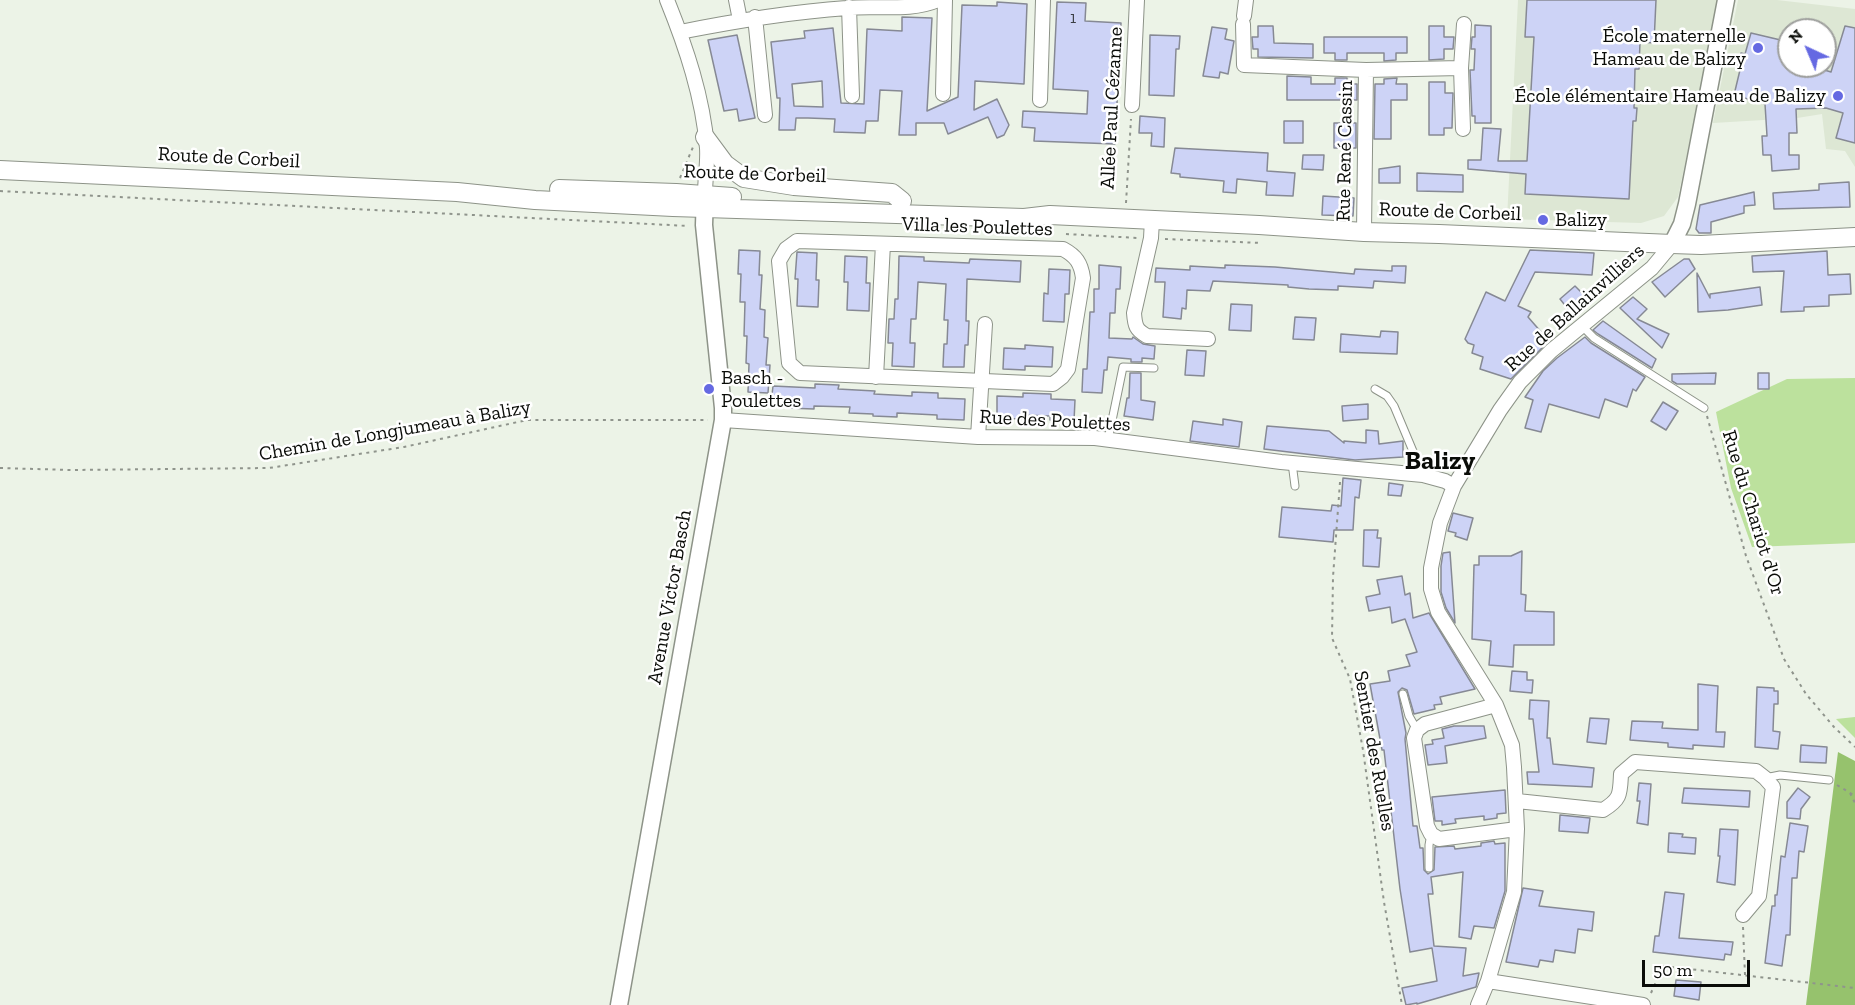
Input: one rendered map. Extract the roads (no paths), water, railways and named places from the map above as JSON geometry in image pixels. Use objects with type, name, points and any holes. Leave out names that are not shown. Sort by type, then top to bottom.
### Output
[{"type":"main road","points":[[705,137],[725,164],[744,178],[794,186],[892,193],[902,201]]},
{"type":"main road","name":"Route de Corbeil","points":[[0,170],[457,192],[535,200],[673,207],[739,198],[902,201],[1026,209],[1050,215]]},
{"type":"main road","name":"Route de Corbeil","points":[[704,201],[1024,218],[1050,215],[1364,232],[1701,245],[1855,237]]},
{"type":"street","points":[[667,0],[680,32],[696,85],[707,151],[704,201]]},
{"type":"street","points":[[736,0],[740,20]]},
{"type":"street","points":[[944,94],[945,0]]},
{"type":"street","points":[[1040,100],[1043,0]]},
{"type":"street","name":"Allée Paul Cézanne","points":[[1132,105],[1137,0]]},
{"type":"street","name":"Rue René Cassin","points":[[1246,0],[1244,65],[1366,70],[1461,68]]},
{"type":"street","points":[[1672,244],[1682,224],[1687,204],[1726,0]]},
{"type":"street","points":[[680,32],[826,5],[849,8],[929,2]]},
{"type":"street","points":[[849,8],[852,96]]},
{"type":"street","points":[[755,17],[765,115]]},
{"type":"street","points":[[1463,129],[1461,68],[1464,24]]},
{"type":"street","name":"Rue René Cassin","points":[[1364,232],[1366,70]]},
{"type":"street","name":"Avenue Victor Basch","points":[[619,1005],[723,420],[704,225],[704,201]]},
{"type":"street","points":[[1152,220],[1151,238],[1134,314],[1135,326],[1147,336],[1208,339]]},
{"type":"street","name":"Villa les Poulettes","points":[[797,241],[1063,249],[1073,254],[1081,265],[1083,278],[1068,369],[1053,384],[876,377],[801,373],[789,363],[779,261],[786,249],[797,241]]},
{"type":"street","name":"Villa les Poulettes","points":[[876,377],[883,244]]},
{"type":"street","name":"Rue de Ballainvilliers","points":[[1478,1005],[1488,981],[1514,892],[1517,801],[1512,745],[1496,705],[1443,624],[1438,612],[1431,589],[1431,568],[1436,545],[1446,506],[1454,486],[1500,410],[1520,382],[1551,351],[1652,267],[1672,244]]},
{"type":"street","points":[[978,437],[985,324]]},
{"type":"street","name":"Rue des Poulettes","points":[[723,420],[978,437],[1108,440],[1292,463],[1423,475],[1454,486]]},
{"type":"street","points":[[1496,705],[1425,724],[1417,730],[1414,738],[1427,826],[1431,834],[1439,839],[1517,829]]},
{"type":"street","points":[[1517,801],[1603,810],[1614,803],[1620,794],[1621,774],[1635,762],[1756,771],[1773,787],[1759,896],[1743,915]]},
{"type":"street","points":[[1488,981],[1646,1000]]},
{"type":"lane","name":"Rue du Chariot d'Or","points":[[1581,325],[1594,338],[1704,408]]},
{"type":"lane","points":[[1108,440],[1124,367],[1154,368]]},
{"type":"lane","points":[[1375,389],[1387,396],[1394,406],[1423,475]]},
{"type":"lane","points":[[1292,463],[1295,486]]},
{"type":"lane","points":[[1404,694],[1409,716],[1417,730]]},
{"type":"lane","points":[[1765,778],[1780,775],[1828,780]]},
{"type":"lane","points":[[1429,868],[1428,845],[1431,834]]},
{"type":"place","name":"École maternelle Hameau de Balizy","points":[[1758,48]]},
{"type":"place","name":"École élémentaire Hameau de Balizy","points":[[1838,96]]},
{"type":"place","name":"Balizy","points":[[1543,220]]},
{"type":"place","name":"Basch - Poulettes","points":[[709,389]]},
{"type":"district","name":"Balizy","points":[[1440,462]]}]
